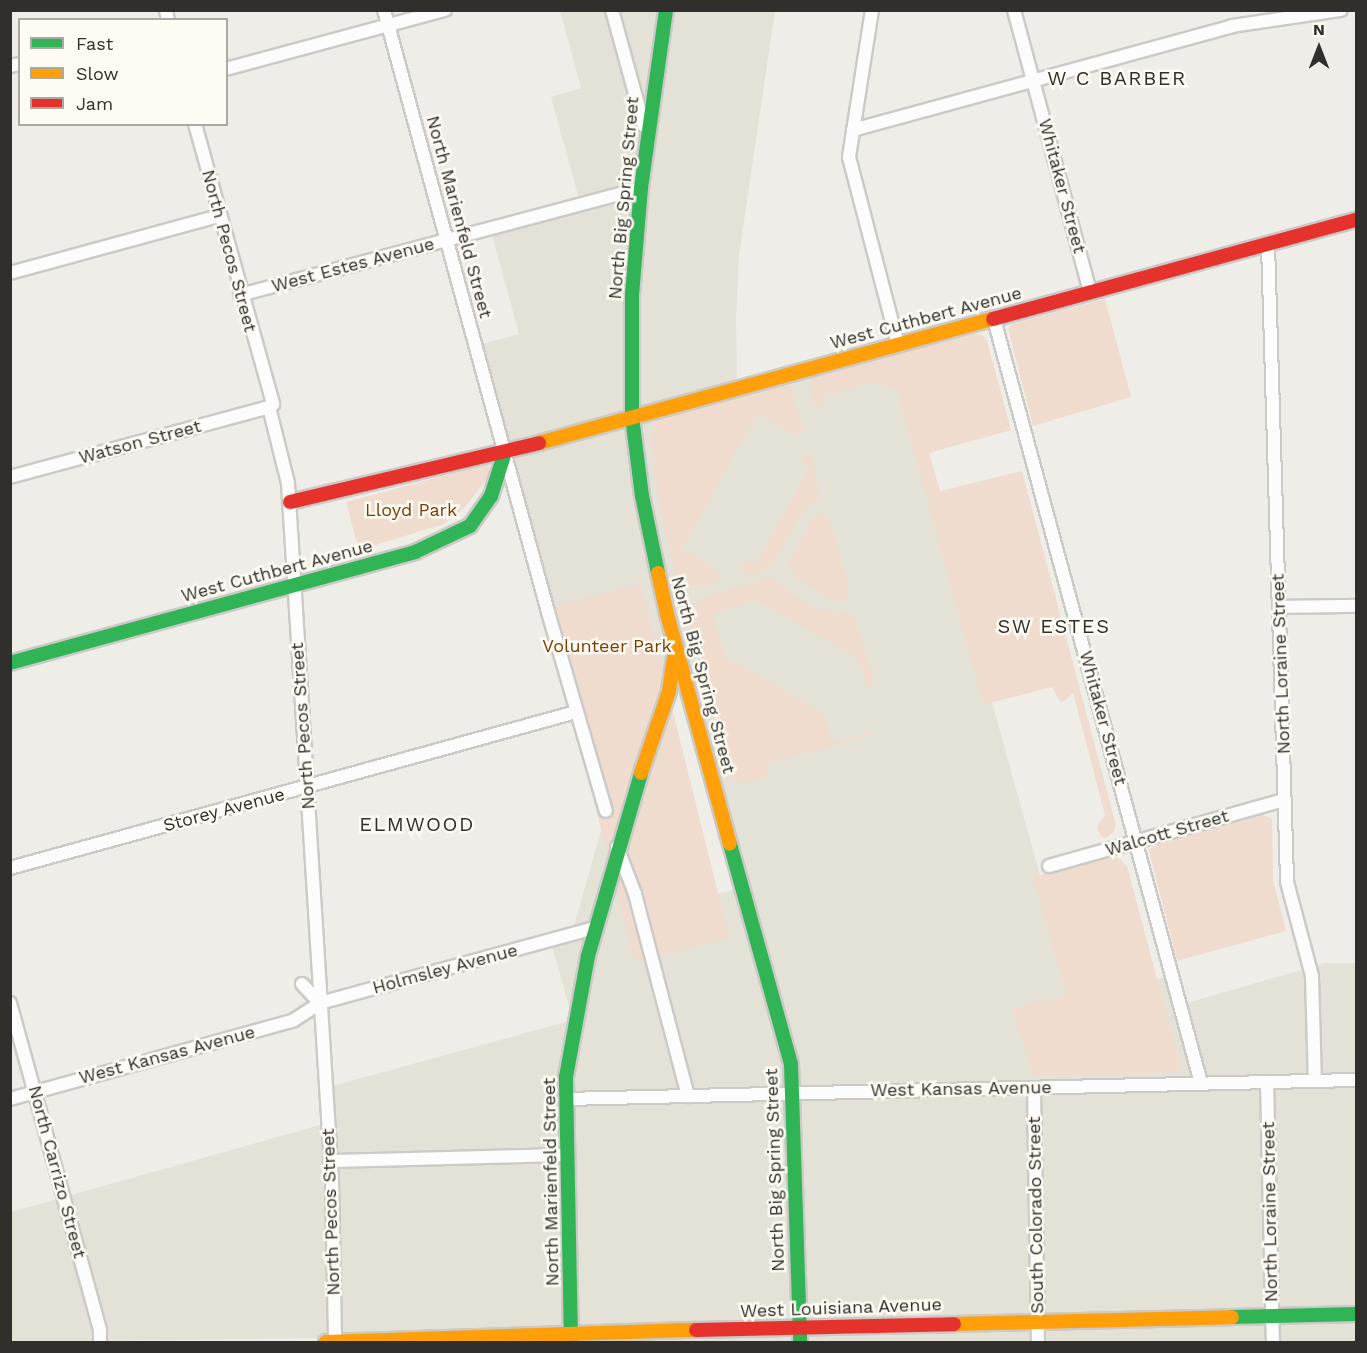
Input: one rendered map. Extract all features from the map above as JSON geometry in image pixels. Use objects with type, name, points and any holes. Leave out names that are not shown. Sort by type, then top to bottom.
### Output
[{"type":"main road","name":"North Big Spring Street","points":[[666,10],[640,188],[632,295],[632,417],[642,496],[659,585],[791,1064],[790,1094],[800,1342]]},
{"type":"main road","name":"West Cuthbert Avenue","points":[[290,502],[505,452],[1356,220]]},
{"type":"main road","name":"West Cuthbert Avenue","points":[[10,663],[415,552],[470,526],[490,496],[505,452]]},
{"type":"main road","name":"North Marienfeld Street","points":[[571,1338],[565,1099],[576,1012],[595,928],[617,847],[669,691],[675,647]]},
{"type":"main road","name":"West Louisiana Avenue","points":[[332,1342],[571,1338],[799,1328],[1356,1314]]},
{"type":"street","name":"North Marienfeld Street","points":[[384,10],[576,712],[606,810]]},
{"type":"street","points":[[228,68],[445,10]]},
{"type":"street","points":[[612,10],[646,136]]},
{"type":"street","points":[[872,10],[849,157],[898,345]]},
{"type":"street","name":"Whitaker Street","points":[[1014,10],[1090,292]]},
{"type":"street","points":[[853,130],[1232,26],[1341,10]]},
{"type":"street","name":"North Pecos Street","points":[[196,126],[240,295],[273,404],[269,407],[288,483],[330,1161],[332,1342]]},
{"type":"street","name":"West Estes Avenue","points":[[240,295],[640,188]]},
{"type":"street","points":[[10,273],[218,216]]},
{"type":"street","name":"North Loraine Street","points":[[1268,244],[1287,882],[1312,976],[1315,1081]]},
{"type":"street","name":"Whitaker Street","points":[[994,319],[1201,1083]]},
{"type":"street","name":"Watson Street","points":[[10,477],[269,407]]},
{"type":"street","points":[[1280,607],[1356,606]]},
{"type":"street","name":"Storey Avenue","points":[[10,868],[576,712]]},
{"type":"street","name":"Walcott Street","points":[[1049,866],[1284,800]]},
{"type":"street","points":[[617,847],[635,894],[688,1096]]},
{"type":"street","name":"Holmsley Avenue","points":[[320,1003],[595,928]]},
{"type":"street","points":[[302,984],[320,1003]]},
{"type":"street","name":"North Carrizo Street","points":[[10,1003],[100,1330],[100,1342]]},
{"type":"street","name":"West Kansas Avenue","points":[[10,1099],[294,1020],[320,1003]]},
{"type":"street","name":"West Kansas Avenue","points":[[565,1099],[1356,1080]]},
{"type":"street","name":"North Loraine Street","points":[[1267,1082],[1273,1342]]},
{"type":"street","name":"South Colorado Street","points":[[1034,1088],[1038,1342]]},
{"type":"street","points":[[330,1161],[566,1155]]},
{"type":"shaded area","points":[[560,11],[775,11],[739,255],[736,319],[737,388],[893,346],[1075,1001],[1172,975],[1180,1005],[1325,963],[1356,963],[1356,1342],[336,1342],[335,1338],[11,1342],[11,1212],[327,1123],[325,1088],[573,1020],[551,943],[571,937],[602,827],[471,347],[519,334],[490,227],[580,203],[551,97],[581,88]],"holes":[[[686,683],[743,887],[647,914],[673,687]]]},
{"type":"green space","points":[[1105,299],[1131,397],[1033,426],[1008,328],[1012,324]]},
{"type":"green space","points":[[972,334],[983,335],[987,341],[1011,430],[929,453],[940,491],[1022,471],[1116,825],[1114,832],[1106,838],[1101,837],[1097,827],[1105,815],[1073,693],[1065,701],[1060,702],[1052,687],[983,705],[896,387],[884,389],[881,381],[823,396],[825,404],[819,407],[813,404],[809,388],[813,376]]},
{"type":"green space","points":[[790,382],[804,432],[795,435],[758,413],[682,548],[718,572],[717,582],[698,587],[681,583],[676,578],[659,501],[650,436],[653,427],[658,420]]},
{"type":"green space","points":[[806,453],[812,454],[821,497],[806,507],[772,565],[758,575],[745,573],[739,568],[739,564],[758,561],[809,468],[801,462]]},
{"type":"green space","name":"Lloyd Park","points":[[488,464],[491,474],[465,507],[444,524],[359,550],[346,502]]},
{"type":"green space","points":[[822,513],[830,520],[849,588],[848,598],[844,601],[835,601],[795,577],[788,565],[814,517]]},
{"type":"green space","points":[[767,578],[776,578],[781,585],[819,612],[826,610],[833,614],[849,613],[855,617],[874,680],[867,690],[859,659],[757,600],[713,613],[725,657],[825,714],[832,742],[870,732],[871,735],[767,763],[769,772],[766,778],[740,783],[731,778],[688,613],[707,597]]},
{"type":"green space","name":"Volunteer Park","points":[[641,584],[729,938],[634,962],[546,608]]},
{"type":"green space","points":[[1263,815],[1272,819],[1273,880],[1286,931],[1177,961],[1149,850],[1156,845]]},
{"type":"green space","points":[[1111,856],[1120,859],[1127,866],[1181,1068],[1175,1072],[1033,1076],[1012,1008],[1067,996],[1031,872],[1040,875]]},
{"type":"traffic: fast","points":[[658,573],[642,496],[632,417],[632,295],[641,188],[666,10]]},
{"type":"traffic: fast","points":[[10,663],[415,552],[470,526],[491,496],[505,452]]},
{"type":"traffic: fast","points":[[571,1342],[566,1077],[588,956],[641,773]]},
{"type":"traffic: fast","points":[[730,844],[791,1064],[800,1342]]},
{"type":"traffic: fast","points":[[1232,1317],[1356,1314]]},
{"type":"traffic: slow","points":[[539,443],[993,319]]},
{"type":"traffic: slow","points":[[658,573],[667,614],[730,844]]},
{"type":"traffic: slow","points":[[641,773],[669,691],[675,651]]},
{"type":"traffic: slow","points":[[954,1324],[1232,1317]]},
{"type":"traffic: slow","points":[[326,1342],[696,1330]]},
{"type":"traffic: jam","points":[[993,319],[1356,220]]},
{"type":"traffic: jam","points":[[290,502],[539,443]]},
{"type":"traffic: jam","points":[[696,1330],[954,1324]]},
{"type":"district","name":"W C BARBER","points":[[1117,78]]},
{"type":"district","name":"SW ESTES","points":[[1054,626]]},
{"type":"district","name":"ELMWOOD","points":[[417,824]]}]
